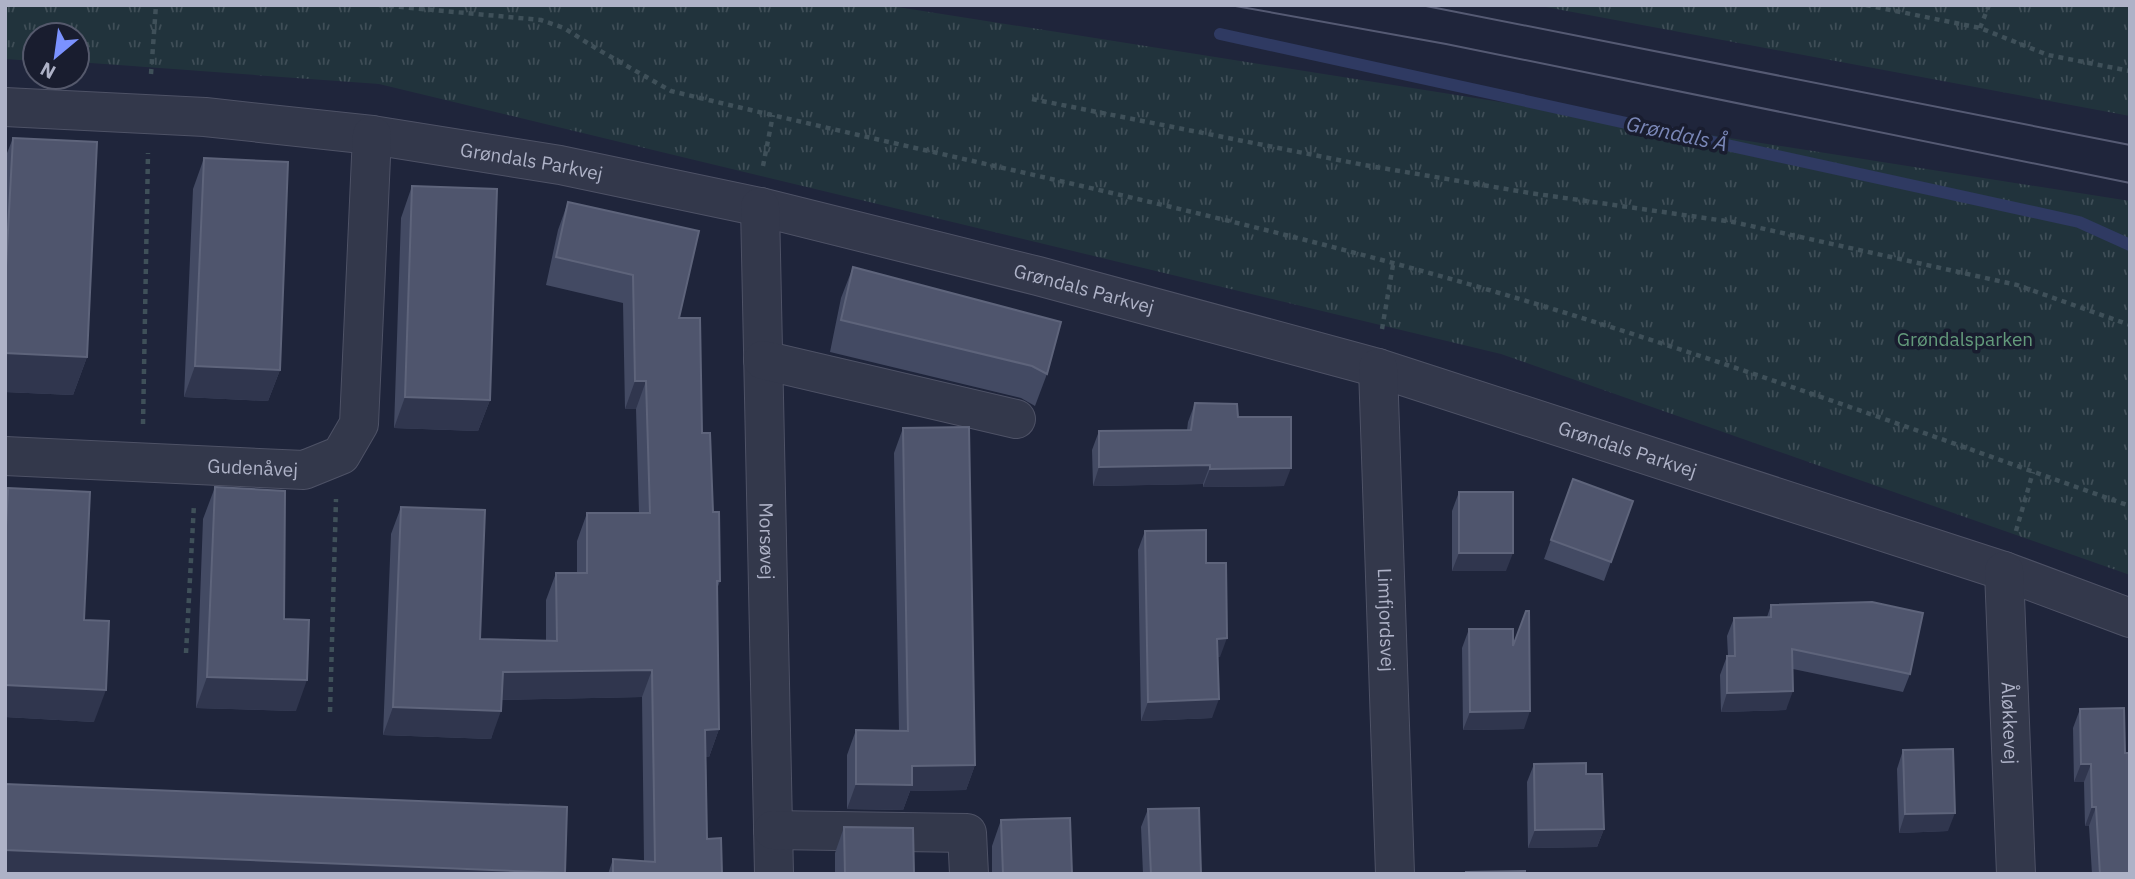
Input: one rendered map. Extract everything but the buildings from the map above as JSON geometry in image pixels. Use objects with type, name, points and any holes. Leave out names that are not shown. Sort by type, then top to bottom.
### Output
[{"type":"street","name":"Grøndals Parkvej","points":[[5,107],[205,117],[372,135],[560,165],[761,207],[1038,276],[1378,368],[2004,571],[2130,618]]},
{"type":"street","points":[[337,457],[341,455],[359,424],[372,135]]},
{"type":"street","name":"Morsøvej","points":[[761,207],[774,874]]},
{"type":"street","points":[[763,360],[1016,419]]},
{"type":"street","name":"Limfjordsvej","points":[[1378,368],[1395,874]]},
{"type":"street","name":"Gudenåvej","points":[[5,456],[304,470],[337,457]]},
{"type":"street","name":"Åløkkevej","points":[[2004,571],[2016,874]]},
{"type":"street","points":[[773,830],[967,833],[969,874]]},
{"type":"path","points":[[152,67],[156,5]]},
{"type":"path","points":[[379,5],[541,20],[564,27],[597,50],[671,91],[1196,213],[1523,300],[1742,371],[2130,506]]},
{"type":"path","points":[[1866,5],[1980,28],[2048,55],[2130,71]]},
{"type":"path","points":[[1980,28],[1989,5]]},
{"type":"path","points":[[1032,99],[1364,165],[1530,193],[1734,222],[2017,285],[2130,325]]},
{"type":"path","points":[[142,463],[149,115]]},
{"type":"path","points":[[761,207],[763,167],[773,116]]},
{"type":"path","points":[[1378,368],[1393,265]]},
{"type":"path","points":[[330,712],[337,457]]},
{"type":"path","points":[[186,653],[197,465]]},
{"type":"path","points":[[2004,571],[2033,472]]},
{"type":"green space","name":"Grøndalsparken","points":[[5,5],[885,5],[2130,201],[2130,575],[1501,354],[379,84],[91,63],[91,21],[21,21],[21,60],[5,59]]},
{"type":"green space","points":[[1535,5],[2121,5],[2130,7],[2130,116]]},
{"type":"waterway","name":"Grøndals Å","points":[[1220,34],[2079,222],[2130,245]]},
{"type":"tram line","points":[[1230,5],[1446,44],[2130,183]]},
{"type":"tram line","points":[[1421,5],[2130,145]]}]
